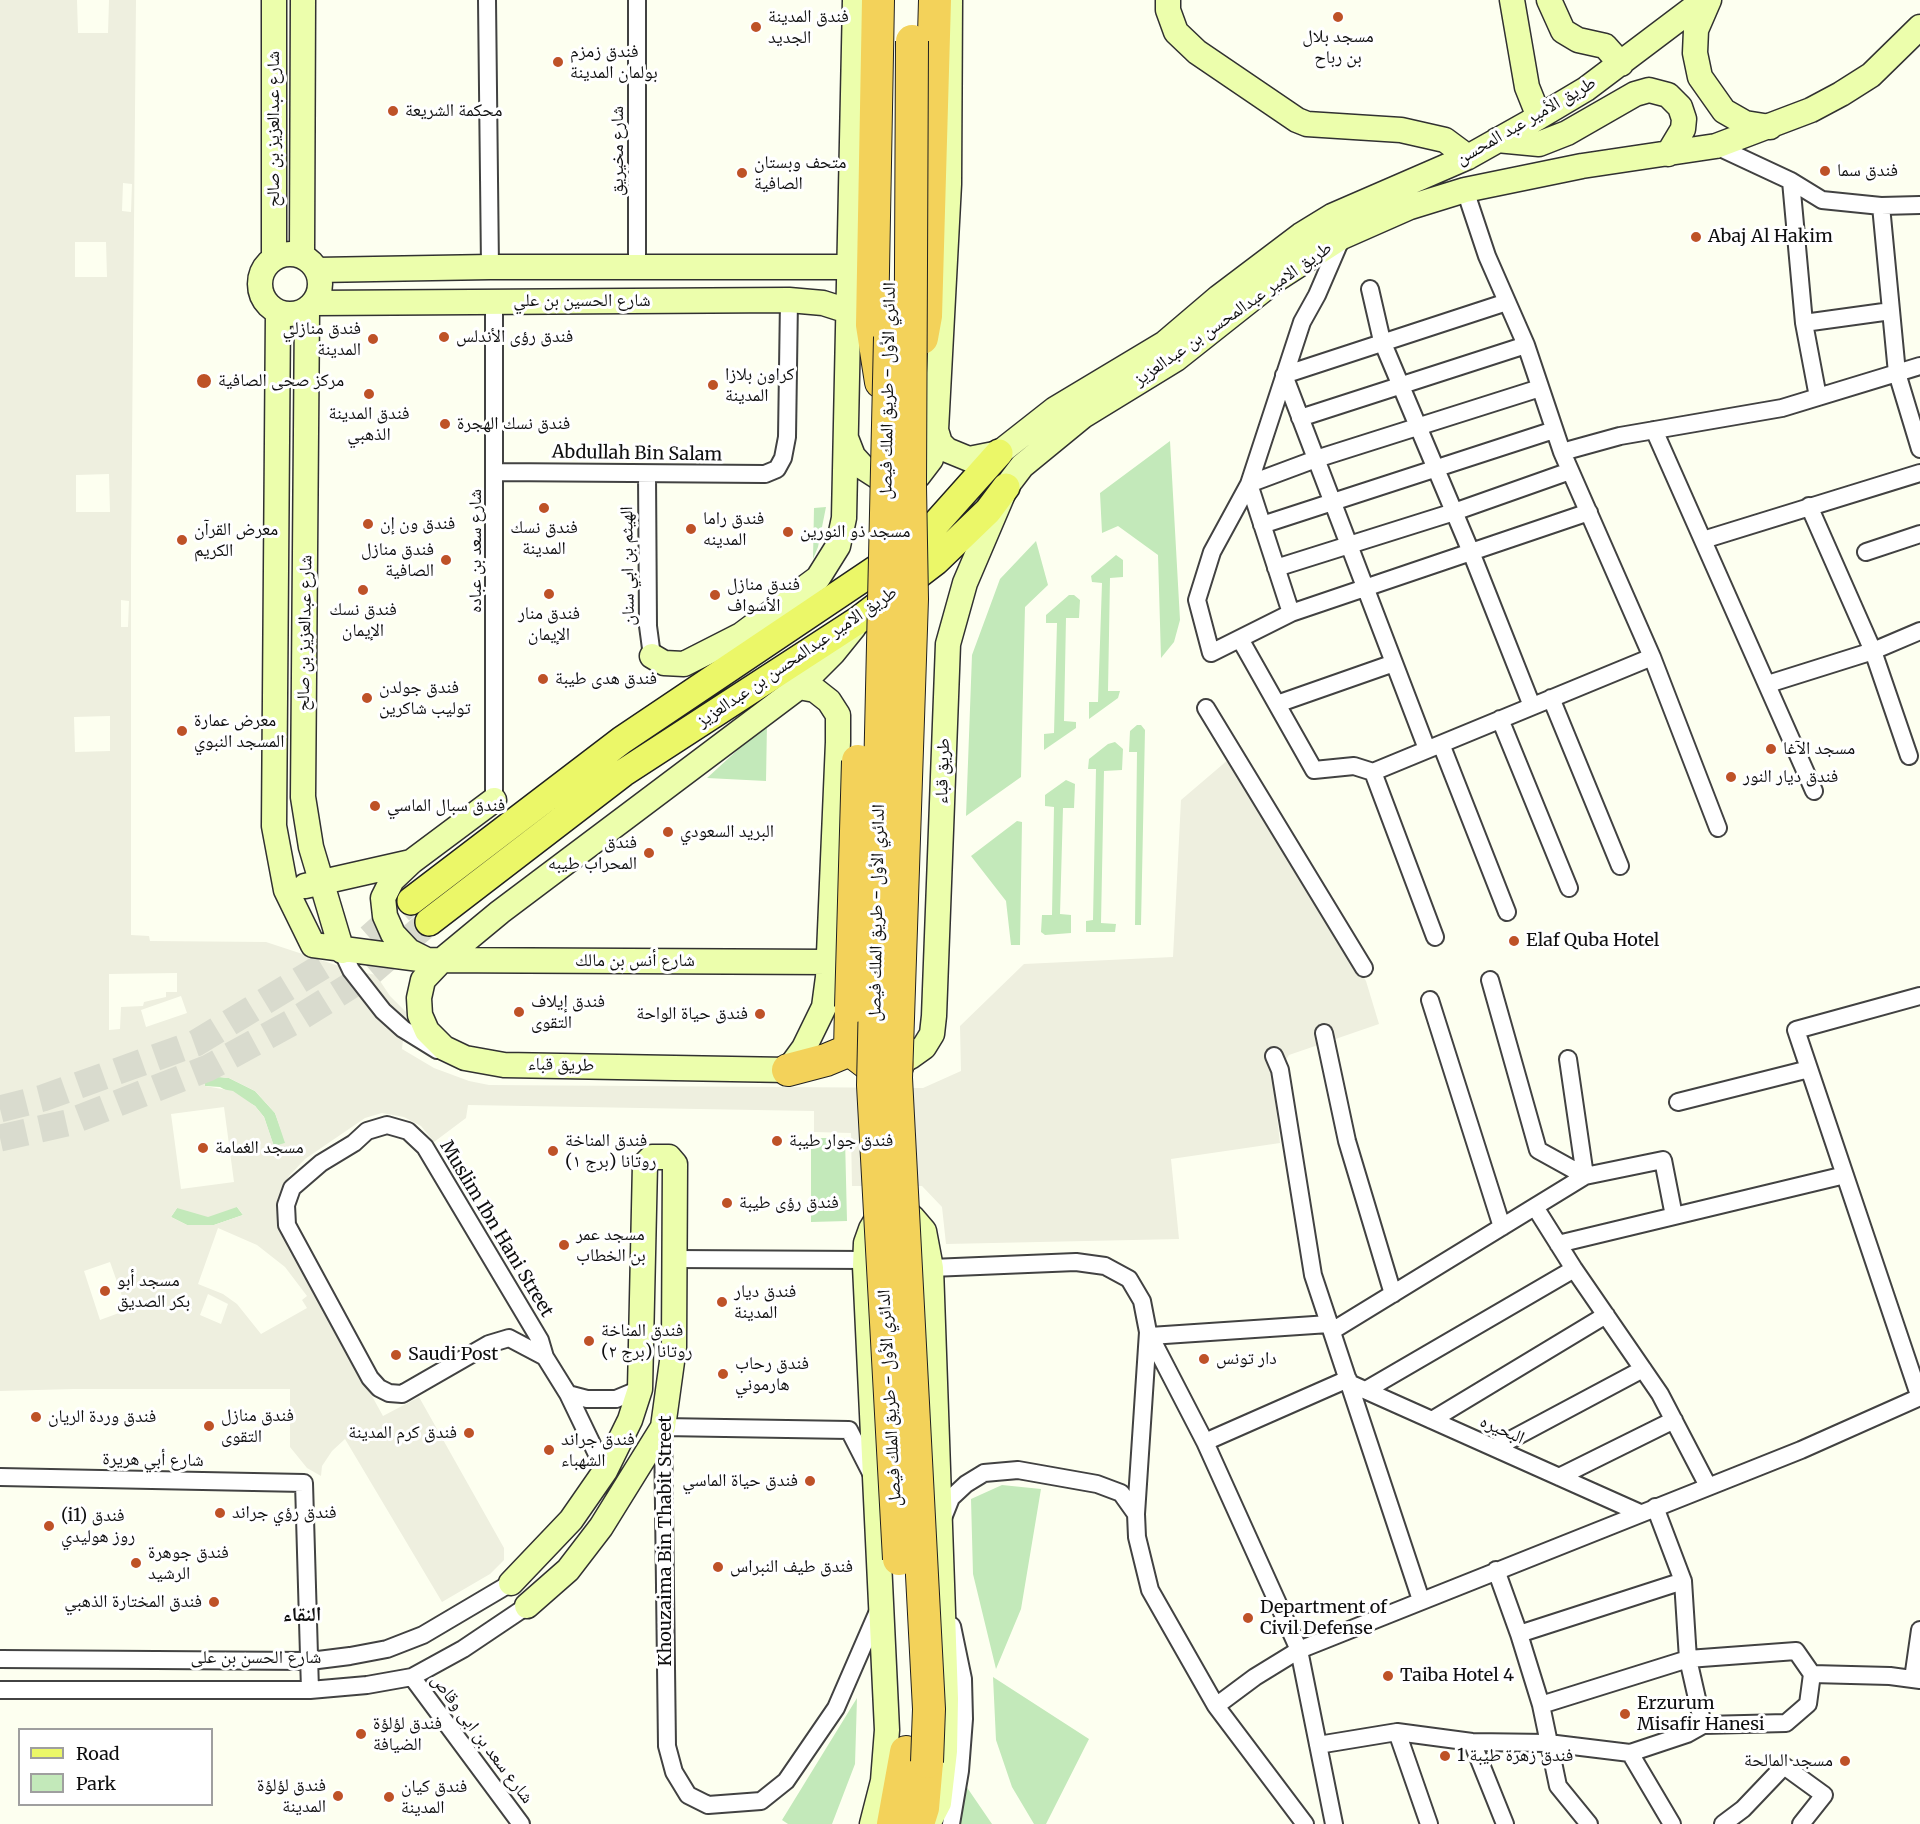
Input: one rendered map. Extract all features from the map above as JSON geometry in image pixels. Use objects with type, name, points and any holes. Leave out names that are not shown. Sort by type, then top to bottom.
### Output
[{"type":"highway","points":[[878,0],[872,325],[888,420]]},
{"type":"highway","name":"الدائري الأول - طريق الملك فيصل","points":[[897,0],[873,1085],[907,1706],[923,1808],[930,1817]]},
{"type":"highway","name":"الدائري الأول - طريق الملك فيصل","points":[[891,1824],[916,1757],[929,1708],[896,1078],[912,600],[910,392],[913,0]]},
{"type":"highway","points":[[910,392],[926,316],[935,0]]},
{"type":"highway","points":[[884,587],[862,645],[850,1050],[858,1059],[874,1065],[894,1066],[910,1057],[913,1024],[925,639],[912,600]]},
{"type":"highway","points":[[788,1070],[826,1060],[850,1050]]},
{"type":"main road","name":"شارع عبدالعزيز بن صالح","points":[[274,0],[274,258],[267,264],[260,283],[264,300],[278,312],[274,826],[286,890],[314,945]]},
{"type":"main road","name":"شارع عبدالعزيز بن صالح","points":[[303,0],[310,263],[321,284],[310,306],[303,796],[311,847],[342,951]]},
{"type":"main road","points":[[747,631],[796,625],[818,578],[838,546],[844,518],[844,424],[855,0]]},
{"type":"main road","points":[[844,424],[850,448],[864,468],[878,477],[894,481],[910,480],[924,470],[931,459],[936,430],[949,184],[950,0]]},
{"type":"main road","points":[[1168,0],[1168,10],[1176,33],[1197,52],[1297,120],[1307,124],[1401,130],[1445,140],[1468,157]]},
{"type":"main road","points":[[1512,0],[1527,87],[1539,117]]},
{"type":"main road","points":[[1549,0],[1563,31],[1578,40],[1605,46],[1621,64]]},
{"type":"main road","name":"طريق الأمير عبد المحسن","points":[[1337,226],[1539,117],[1621,64],[1704,0]]},
{"type":"main road","points":[[1709,0],[1696,30],[1695,53],[1700,77],[1724,111],[1745,123],[1770,127]]},
{"type":"main road","points":[[1668,154],[1716,146],[1811,110],[1871,75],[1920,27]]},
{"type":"main road","points":[[1497,140],[1539,144],[1568,133],[1635,94],[1649,90],[1668,95],[1680,107],[1684,119],[1683,129],[1668,154]]},
{"type":"main road","name":"طريق الامير عبدالمحسن بن عبدالعزيز","points":[[411,901],[622,740],[924,537],[999,453],[1056,410],[1165,343],[1265,261],[1337,226],[1465,190],[1571,168],[1668,154]]},
{"type":"main road","name":"طريق الامير عبدالمحسن بن عبدالعزيز","points":[[429,922],[622,773],[860,619],[936,561],[988,511],[1022,466],[1083,416],[1176,359],[1277,279],[1337,226]]},
{"type":"main road","points":[[274,258],[293,253],[310,263]]},
{"type":"main road","name":"شارع الحسين بن علي","points":[[310,263],[490,267],[848,267]]},
{"type":"main road","name":"شارع الحسين بن علي","points":[[310,306],[789,300],[823,303],[848,311]]},
{"type":"main road","points":[[278,312],[288,314],[310,306]]},
{"type":"main road","points":[[936,430],[940,443],[958,456],[969,459],[999,453]]},
{"type":"main road","name":"طريق قباء","points":[[910,1057],[928,1041],[934,1016],[948,644],[965,583],[1006,487]]},
{"type":"main road","points":[[652,656],[664,663],[684,664],[747,631],[818,578]]},
{"type":"main road","points":[[454,1053],[427,1031],[420,1015],[419,998],[423,980],[434,960],[799,687],[833,653],[860,619]]},
{"type":"main road","points":[[788,1070],[804,1048],[824,1007],[829,962],[838,715],[829,701],[815,690],[799,687]]},
{"type":"main road","points":[[434,960],[409,951],[393,934],[385,916],[383,898],[392,880],[411,862],[494,800]]},
{"type":"main road","points":[[286,890],[411,862]]},
{"type":"main road","name":"شارع أنس بن مالك","points":[[314,945],[342,951],[434,960],[829,962]]},
{"type":"main road","name":"طريق قباء","points":[[454,1053],[504,1065],[788,1070]]},
{"type":"main road","name":"Khouzaima Bin Thabit Street","points":[[640,1389],[645,1164],[652,1157],[669,1157],[675,1164],[674,1347],[663,1427]]},
{"type":"main road","points":[[872,1824],[883,1781],[887,1730],[876,1481],[856,1260],[877,1219],[892,1212],[912,1216],[924,1231],[931,1268],[944,1585],[946,1720],[928,1824]]},
{"type":"main road","name":"شارع الحسن بن على","points":[[511,1583],[571,1520],[605,1471],[630,1420],[640,1389]]},
{"type":"main road","name":"شارع الحسن بن على","points":[[527,1606],[568,1570],[620,1498],[663,1427]]},
{"type":"main road","points":[[883,1781],[891,1824]]},
{"type":"street","points":[[487,0],[490,267]]},
{"type":"street","name":"شارع مخيريق","points":[[637,0],[637,267]]},
{"type":"street","points":[[1716,146],[1791,181],[1822,200],[1881,206],[1920,205]]},
{"type":"street","points":[[1791,181],[1804,323],[1818,397]]},
{"type":"street","points":[[1465,190],[1487,256],[1526,345],[1562,452],[1652,657],[1718,828]]},
{"type":"street","points":[[1881,206],[1897,373],[1920,449]]},
{"type":"street","points":[[1337,226],[1317,295],[1302,322],[1249,484],[1212,552],[1197,600],[1211,653],[1291,613],[1588,512]]},
{"type":"street","points":[[1370,289],[1382,341],[1471,552],[1532,706]]},
{"type":"street","name":"Abdullah Bin Salam","points":[[496,472],[765,474],[777,469],[783,458],[787,437],[789,300]]},
{"type":"street","name":"شارع سعد بن عباده","points":[[494,302],[496,472],[494,800]]},
{"type":"street","points":[[1284,375],[1382,341],[1507,302]]},
{"type":"street","points":[[1804,323],[1891,311]]},
{"type":"street","points":[[1300,418],[1526,345]]},
{"type":"street","points":[[1562,452],[1620,436],[1782,408],[1920,366]]},
{"type":"street","points":[[1284,375],[1394,663],[1434,746],[1507,912]]},
{"type":"street","points":[[1249,484],[1316,459],[1540,388]]},
{"type":"street","points":[[1262,525],[1554,430]]},
{"type":"street","points":[[1654,430],[1814,791]]},
{"type":"street","points":[[1276,568],[1454,512],[1570,471]]},
{"type":"street","points":[[1703,540],[1920,473]]},
{"type":"street","name":"الهيثم بن ابي سنان","points":[[647,474],[648,626],[652,656]]},
{"type":"street","points":[[1249,484],[1291,613]]},
{"type":"street","points":[[1809,506],[1873,651],[1909,756]]},
{"type":"street","points":[[1866,552],[1920,534]]},
{"type":"street","points":[[1768,684],[1873,651],[1920,631]]},
{"type":"street","points":[[1240,639],[1314,770],[1354,766],[1373,772],[1652,657]]},
{"type":"street","points":[[1277,704],[1394,663]]},
{"type":"street","points":[[1551,698],[1620,866]]},
{"type":"street","points":[[1206,708],[1364,968]]},
{"type":"street","points":[[1500,719],[1569,888]]},
{"type":"street","points":[[1373,772],[1435,937]]},
{"type":"street","points":[[342,951],[351,970],[383,1011],[433,1049],[454,1053]]},
{"type":"street","points":[[1490,980],[1538,1150],[1585,1176]]},
{"type":"street","points":[[1216,1706],[1299,1650],[1801,1450],[1920,1398],[1796,1030],[1920,996]]},
{"type":"street","points":[[1430,1000],[1502,1227]]},
{"type":"street","points":[[1324,1033],[1347,1141],[1393,1294]]},
{"type":"street","points":[[1274,1056],[1280,1070],[1313,1275],[1421,1600]]},
{"type":"street","points":[[1568,1059],[1585,1176]]},
{"type":"street","points":[[1678,1102],[1809,1069]]},
{"type":"street","name":"Muslim Ibn Hani Street","points":[[545,1358],[509,1338],[489,1344],[402,1395],[389,1393],[379,1388],[370,1378],[287,1225],[286,1205],[292,1188],[321,1163],[367,1131],[387,1125],[408,1131],[425,1147],[540,1340],[545,1358],[568,1395],[605,1471]]},
{"type":"street","points":[[1149,1334],[1330,1328],[1393,1294],[1585,1176],[1663,1160],[1674,1216]]},
{"type":"street","points":[[1558,1244],[1845,1175]]},
{"type":"street","points":[[1535,1207],[1574,1269],[1643,1369],[1674,1420],[1708,1486]]},
{"type":"street","points":[[674,1259],[856,1260]]},
{"type":"street","points":[[931,1268],[1076,1262],[1105,1266],[1129,1279],[1142,1301],[1149,1334],[1205,1442],[1299,1650],[1334,1824]]},
{"type":"street","points":[[1366,1390],[1574,1269]]},
{"type":"street","points":[[1432,1420],[1606,1315]]},
{"type":"street","points":[[1149,1334],[1136,1514],[1137,1537],[1150,1590],[1216,1706],[1305,1824]]},
{"type":"street","points":[[1495,1448],[1643,1369]]},
{"type":"street","points":[[1205,1442],[1348,1381]]},
{"type":"street","name":"البحيره","points":[[1348,1381],[1559,1477],[1647,1510]]},
{"type":"street","points":[[568,1395],[587,1399],[616,1399],[640,1389]]},
{"type":"street","points":[[1559,1477],[1674,1420]]},
{"type":"street","points":[[663,1427],[849,1430],[876,1481]]},
{"type":"street","name":"Khouzaima Bin Thabit Street","points":[[663,1427],[667,1746],[674,1772],[688,1795],[708,1805],[762,1801],[786,1781],[836,1708],[880,1606]]},
{"type":"street","points":[[941,1522],[951,1498],[966,1484],[984,1473],[1018,1470],[1097,1484],[1121,1493],[1136,1514]]},
{"type":"street","name":"شارع أبي هريرة","points":[[0,1477],[304,1483],[310,1661]]},
{"type":"street","points":[[1647,1510],[1683,1581],[1688,1659],[1703,1725]]},
{"type":"street","points":[[1496,1570],[1541,1705],[1558,1786],[1589,1824]]},
{"type":"street","points":[[1519,1634],[1683,1581]]},
{"type":"street","name":"شارع الحسن بن على","points":[[0,1659],[310,1661],[387,1649],[423,1635],[511,1583]]},
{"type":"street","points":[[944,1585],[963,1679],[964,1699],[960,1771],[951,1824]]},
{"type":"street","name":"شارع الحسن بن على","points":[[0,1690],[310,1690],[367,1685],[412,1677],[463,1649],[527,1606]]},
{"type":"street","points":[[1812,1674],[1917,1679],[1920,1630]]},
{"type":"street","points":[[1318,1745],[1397,1732],[1472,1742],[1548,1743],[1630,1753],[1687,1734],[1703,1725],[1786,1723],[1808,1704],[1812,1674],[1796,1651],[1688,1659],[1541,1705]]},
{"type":"street","points":[[310,1661],[310,1690]]},
{"type":"street","name":"شارع سعد بن ابى وقاص","points":[[412,1677],[521,1824]]},
{"type":"street","points":[[1397,1732],[1429,1824]]},
{"type":"street","points":[[1472,1742],[1505,1824]]},
{"type":"street","points":[[1630,1753],[1672,1824]]},
{"type":"street","points":[[1723,1824],[1743,1809],[1784,1766],[1824,1795],[1801,1824]]},
{"type":"green space","points":[[1170,441],[1180,620],[1174,642],[1161,658],[1158,555],[1118,526],[1102,533],[1100,493]]},
{"type":"green space","points":[[826,507],[818,547],[813,559],[814,508]]},
{"type":"green space","points":[[1036,541],[1048,585],[1025,607],[1021,777],[966,816],[972,655],[1000,579]]},
{"type":"green space","points":[[1116,555],[1123,560],[1123,577],[1110,578],[1108,691],[1120,691],[1118,698],[1089,719],[1089,702],[1098,702],[1102,583],[1092,582],[1091,576]]},
{"type":"green space","points":[[1069,595],[1074,595],[1080,600],[1079,618],[1066,618],[1064,721],[1076,722],[1076,728],[1044,750],[1044,734],[1054,733],[1057,623],[1046,623],[1046,615]]},
{"type":"green space","points":[[767,723],[766,781],[707,778]]},
{"type":"green space","points":[[1137,725],[1141,725],[1145,730],[1141,925],[1135,925],[1137,752],[1129,752],[1130,731]]},
{"type":"green space","points":[[1115,742],[1123,749],[1122,770],[1104,771],[1101,923],[1116,924],[1115,932],[1086,932],[1086,921],[1093,920],[1096,769],[1088,769],[1089,759],[1108,744]]},
{"type":"green space","points":[[1066,780],[1075,784],[1074,808],[1063,808],[1060,914],[1071,915],[1071,933],[1045,935],[1041,932],[1042,915],[1052,915],[1054,807],[1045,806],[1045,795]]},
{"type":"green space","points":[[1017,821],[1022,822],[1020,945],[1011,945],[1006,901],[971,856]]},
{"type":"green space","points":[[203,1075],[229,1078],[255,1091],[275,1113],[286,1143],[274,1147],[264,1117],[255,1106],[220,1087],[205,1086]]},
{"type":"green space","points":[[811,1138],[845,1138],[847,1221],[811,1222]]},
{"type":"green space","points":[[237,1207],[243,1215],[214,1225],[187,1225],[171,1217],[177,1208]]},
{"type":"green space","points":[[1002,1485],[1041,1489],[1021,1609],[996,1669],[973,1574],[971,1499]]},
{"type":"green space","points":[[993,1677],[1089,1739],[1046,1824],[1034,1824],[1012,1787],[996,1740]]},
{"type":"green space","points":[[857,1698],[855,1764],[832,1824],[788,1824],[782,1820]]},
{"type":"green space","points":[[966,1786],[992,1824],[958,1824]]},
{"type":"shaded area","points":[[0,0],[77,0],[78,33],[108,33],[109,0],[136,0],[131,560],[131,935],[149,936],[150,941],[266,942],[351,970],[376,975],[390,996],[406,1012],[402,1049],[434,1068],[469,1081],[489,1085],[923,1088],[961,1071],[960,1026],[1024,964],[1173,957],[1181,800],[1229,759],[1366,981],[1379,1024],[1289,1055],[1273,1081],[1280,1143],[1171,1159],[1179,1239],[946,1244],[942,1207],[922,1186],[852,1186],[851,1133],[814,1132],[814,1111],[468,1105],[466,1118],[434,1142],[421,1126],[404,1117],[382,1113],[365,1118],[305,1159],[289,1176],[280,1193],[279,1228],[383,1416],[419,1397],[504,1548],[504,1560],[490,1574],[442,1602],[345,1439],[332,1451],[322,1466],[321,1476],[307,1468],[290,1447],[290,1389],[0,1391]],"holes":[[[123,183],[132,184],[131,212],[122,211]],[[75,242],[106,242],[107,277],[75,277]],[[109,474],[110,512],[76,512],[76,475]],[[121,600],[129,601],[128,627],[121,627]],[[110,716],[110,751],[75,752],[74,717]],[[177,973],[177,992],[166,992],[166,997],[144,1002],[143,1006],[121,1007],[120,1029],[109,1030],[109,974]],[[181,996],[187,1013],[146,1027],[141,1010]],[[203,1076],[229,1078],[255,1091],[275,1113],[285,1143],[274,1146],[264,1117],[255,1106],[233,1091],[205,1086]],[[224,1107],[234,1182],[181,1189],[171,1114]],[[237,1207],[243,1215],[214,1225],[187,1225],[171,1217],[177,1208],[208,1217]],[[218,1228],[257,1245],[285,1267],[307,1296],[302,1300],[307,1308],[261,1334],[237,1304],[223,1294],[198,1284]],[[110,1262],[127,1310],[100,1320],[84,1271]],[[208,1294],[228,1304],[221,1324],[200,1315]]]},
{"type":"tunnel","points":[[0,1109],[43,1098],[196,1043],[369,938],[411,901]]},
{"type":"tunnel","points":[[0,1138],[67,1123],[208,1068],[291,1023],[366,976],[429,922]]},
{"type":"place","name":"مسجد بلال بن رباح","points":[[1338,17]]},
{"type":"place","name":"فندق المدينة الجديد","points":[[756,27]]},
{"type":"place","name":"فندق زمزم بولمان المدينة","points":[[558,62]]},
{"type":"place","name":"محكمة الشريعة","points":[[393,111]]},
{"type":"place","name":"فندق سما","points":[[1825,171]]},
{"type":"place","name":"متحف وبستان الصافية","points":[[742,173]]},
{"type":"place","name":"Abaj Al Hakim","points":[[1696,237]]},
{"type":"place","name":"فندق رؤى الأندلس","points":[[444,337]]},
{"type":"place","name":"فندق منازلي المدينة","points":[[373,339]]},
{"type":"place","name":"مركز صحى الصافية","points":[[204,381]]},
{"type":"place","name":"كراون بلازا المدينة","points":[[713,385]]},
{"type":"place","name":"فندق المدينة الذهبي","points":[[369,394]]},
{"type":"place","name":"فندق نسك الهجرة","points":[[445,424]]},
{"type":"place","name":"فندق نسك المدينة","points":[[544,508]]},
{"type":"place","name":"فندق ون إن","points":[[368,524]]},
{"type":"place","name":"فندق راما المدينه","points":[[691,529]]},
{"type":"place","name":"مسجد ذو النورين","points":[[788,532]]},
{"type":"place","name":"معرض القرآن الكريم","points":[[182,540]]},
{"type":"place","name":"فندق منازل الصافية","points":[[446,560]]},
{"type":"place","name":"فندق نسك الإيمان","points":[[363,590]]},
{"type":"place","name":"فندق منار الإيمان","points":[[549,594]]},
{"type":"place","name":"فندق منازل الأسواف","points":[[715,595]]},
{"type":"place","name":"فندق هدى طيبة","points":[[543,679]]},
{"type":"place","name":"فندق جولدن توليب شاكرين","points":[[367,698]]},
{"type":"place","name":"معرض عمارة المسجد النبوي","points":[[182,731]]},
{"type":"place","name":"مسجد الآغا","points":[[1771,749]]},
{"type":"place","name":"فندق ديار النور","points":[[1731,777]]},
{"type":"place","name":"فندق سبال الماسي","points":[[375,806]]},
{"type":"place","name":"البريد السعودي","points":[[668,832]]},
{"type":"place","name":"فندق المحراب طيبه","points":[[649,853]]},
{"type":"place","name":"Elaf Quba Hotel","points":[[1514,941]]},
{"type":"place","name":"فندق إيلاف التقوى","points":[[519,1012]]},
{"type":"place","name":"فندق حياة الواحة","points":[[760,1014]]},
{"type":"place","name":"فندق جوار طيبة","points":[[777,1141]]},
{"type":"place","name":"مسجد الغمامة","points":[[203,1148]]},
{"type":"place","name":"فندق المناخة روتانا (برج ١)","points":[[553,1151]]},
{"type":"place","name":"فندق رؤى طيبة","points":[[727,1203]]},
{"type":"place","name":"مسجد عمر بن الخطاب","points":[[564,1245]]},
{"type":"place","name":"مسجد أبو بكر الصديق","points":[[105,1291]]},
{"type":"place","name":"فندق ديار المدينة","points":[[722,1302]]},
{"type":"place","name":"فندق المناخة روتانا (برج ٢)","points":[[589,1341]]},
{"type":"place","name":"Saudi Post","points":[[396,1355]]},
{"type":"place","name":"دار تونس","points":[[1204,1359]]},
{"type":"place","name":"فندق رحاب هارموني","points":[[723,1374]]},
{"type":"place","name":"فندق وردة الريان","points":[[36,1417]]},
{"type":"place","name":"فندق منازل التقوى","points":[[209,1426]]},
{"type":"place","name":"فندق كرم المدينة","points":[[469,1433]]},
{"type":"place","name":"فندق جراند الشهباء","points":[[549,1450]]},
{"type":"place","name":"فندق حياة الماسي","points":[[810,1481]]},
{"type":"place","name":"فندق رؤي جراند","points":[[220,1513]]},
{"type":"place","name":"(i1) فندق روز هوليدي","points":[[49,1526]]},
{"type":"place","name":"فندق جوهرة الرشيد","points":[[136,1563]]},
{"type":"place","name":"فندق طيف النبراس","points":[[718,1567]]},
{"type":"place","name":"فندق المختارة الذهبي","points":[[214,1602]]},
{"type":"place","name":"Department of Civil Defense","points":[[1248,1618]]},
{"type":"place","name":"Taiba Hotel 4","points":[[1388,1676]]},
{"type":"place","name":"Erzurum Misafir Hanesi","points":[[1625,1714]]},
{"type":"place","name":"فندق لؤلؤة الضيافة","points":[[361,1734]]},
{"type":"place","name":"فندق زهرة طيبة 1","points":[[1445,1756]]},
{"type":"place","name":"مسجد المالحة","points":[[1845,1761]]},
{"type":"place","name":"فندق لؤلؤة المدينة","points":[[338,1796]]},
{"type":"place","name":"فندق كيان المدينة","points":[[389,1797]]},
{"type":"district","name":"النقاء","points":[[302,1615]]}]
